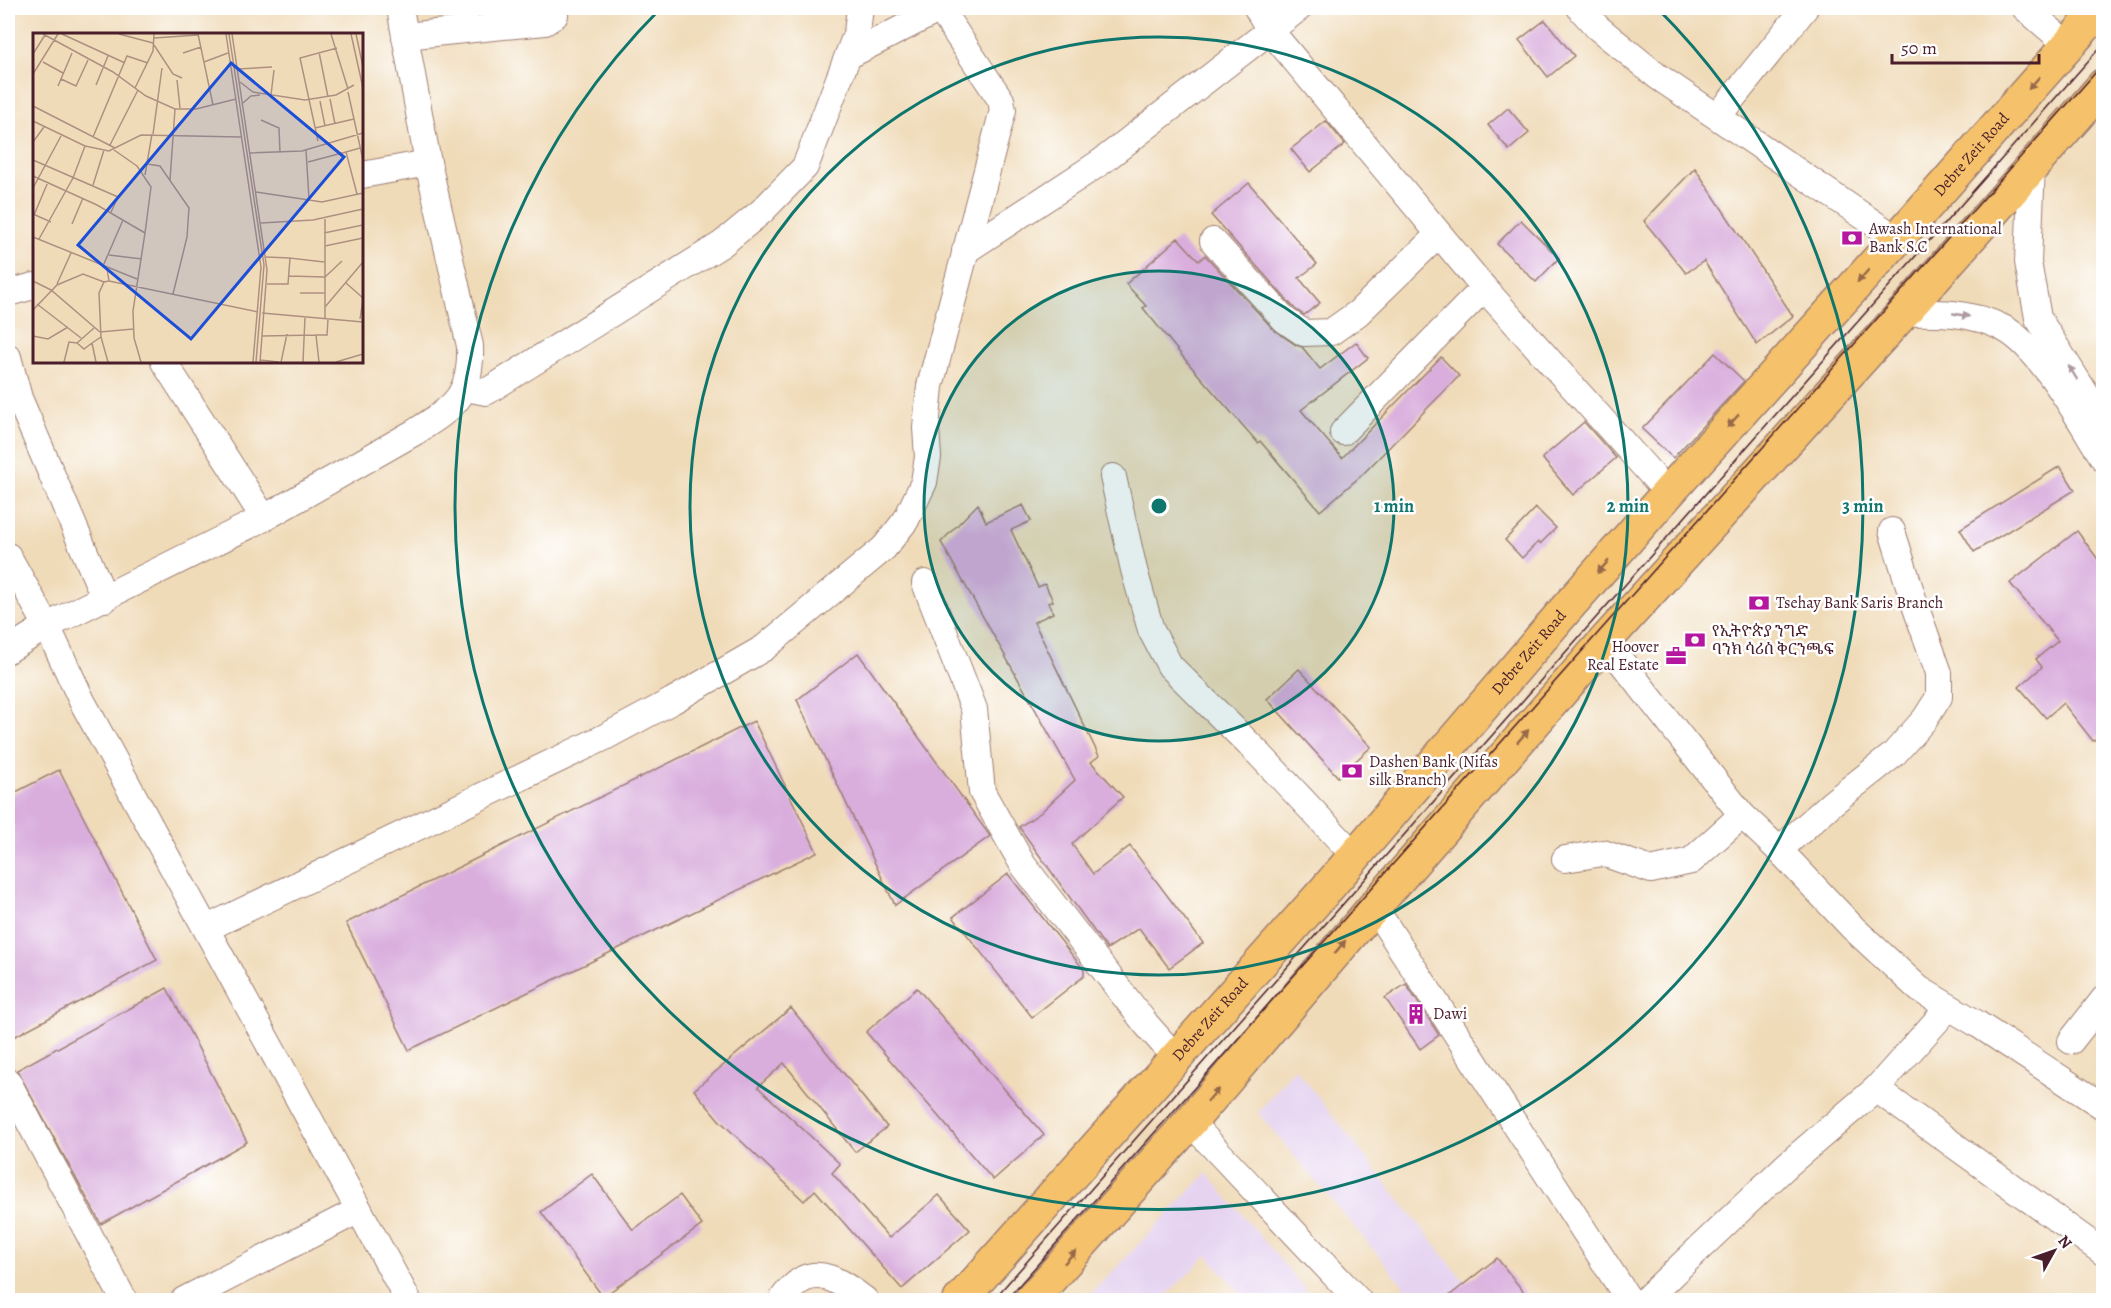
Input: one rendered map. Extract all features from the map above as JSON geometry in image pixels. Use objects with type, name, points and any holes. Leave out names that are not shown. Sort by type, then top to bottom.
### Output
[{"type":"main road","name":"Debre Zeit Road","points":[[960,1300],[1355,856],[1668,492],[1897,239],[2101,8]]},
{"type":"main road","points":[[1031,1300],[1190,1122],[1605,641],[1903,313],[2103,85]]},
{"type":"street","points":[[8,650],[47,626],[264,518],[439,417],[455,404],[466,388],[471,361],[470,346],[428,163],[400,8]]},
{"type":"street","points":[[405,36],[545,22],[555,15],[555,8]]},
{"type":"street","points":[[466,388],[486,392],[722,244],[762,211],[805,167],[857,32],[861,8]]},
{"type":"street","points":[[207,928],[603,738],[764,648],[884,548],[906,520],[924,482],[928,457],[926,428],[930,386],[1003,110],[1001,100],[941,8],[848,56]]},
{"type":"street","points":[[965,251],[1101,162],[1263,19],[1299,8]]},
{"type":"street","points":[[1580,8],[1597,27],[1657,76],[1897,239]]},
{"type":"street","points":[[1718,116],[1805,8]]},
{"type":"street","points":[[2025,8],[2068,45]]},
{"type":"street","points":[[1263,19],[1484,288],[1668,492]]},
{"type":"street","points":[[363,175],[428,163]]},
{"type":"street","points":[[2032,165],[2028,262],[2038,318],[2103,423]]},
{"type":"street","points":[[1214,242],[1285,320],[1304,333],[1331,332],[1358,313],[1439,234]]},
{"type":"street","points":[[8,293],[33,286]]},
{"type":"street","points":[[1343,432],[1484,288]]},
{"type":"street","points":[[1903,313],[1962,314],[2004,328],[2032,350],[2103,459]]},
{"type":"street","points":[[8,357],[19,398],[105,598]]},
{"type":"street","points":[[165,363],[264,518]]},
{"type":"street","points":[[1113,477],[1134,570],[1151,630],[1170,666],[1260,755],[1355,856]]},
{"type":"street","points":[[1779,850],[1832,803],[1893,755],[1925,718],[1939,697],[1939,673],[1892,531]]},
{"type":"street","points":[[8,556],[47,626],[82,701],[408,1300]]},
{"type":"street","points":[[925,583],[974,709],[982,792],[1023,865],[1146,1024],[1176,1058]]},
{"type":"street","points":[[1605,641],[1742,815],[1779,850],[1853,928],[1919,989],[2103,1107]]},
{"type":"street","points":[[1565,859],[1603,853],[1651,870],[1691,861],[1742,815]]},
{"type":"street","points":[[1374,907],[1629,1300]]},
{"type":"street","points":[[2071,1041],[2103,999]]},
{"type":"street","points":[[1645,1300],[1787,1165],[1876,1089],[1949,1007]]},
{"type":"street","points":[[8,1082],[124,1300]]},
{"type":"street","points":[[1876,1089],[2100,1243]]},
{"type":"street","points":[[1190,1122],[1358,1300]]},
{"type":"street","points":[[184,1300],[359,1210]]},
{"type":"street","points":[[782,1300],[803,1277],[825,1275],[851,1289],[865,1300]]},
{"type":"shaded area","points":[[1295,1068],[1479,1300],[1416,1300],[1258,1113]]},
{"type":"shaded area","points":[[1207,1173],[1314,1300],[1246,1300],[1207,1255],[1162,1300],[1085,1300]]},
{"type":"building","points":[[1545,20],[1574,56],[1548,77],[1519,40]]},
{"type":"building","points":[[1508,108],[1529,133],[1509,150],[1488,125]]},
{"type":"building","points":[[1326,121],[1345,144],[1310,172],[1291,149]]},
{"type":"building","points":[[1695,168],[1793,316],[1757,345],[1704,261],[1686,273],[1644,221]]},
{"type":"building","points":[[1249,183],[1317,264],[1299,278],[1320,303],[1304,315],[1295,309],[1211,215]]},
{"type":"building","points":[[1521,220],[1559,258],[1536,282],[1497,244]]},
{"type":"building","points":[[1178,238],[1199,261],[1205,255],[1274,330],[1302,347],[1320,369],[1356,342],[1368,358],[1301,410],[1342,458],[1441,357],[1459,376],[1362,475],[1320,511],[1260,441],[1258,443],[1188,363],[1143,308],[1146,306],[1126,284]]},
{"type":"building","points":[[1715,353],[1744,381],[1673,458],[1642,429]]},
{"type":"building","points":[[1584,422],[1616,458],[1573,495],[1542,458]]},
{"type":"building","points":[[2060,466],[2075,490],[1974,552],[1960,529]]},
{"type":"building","points":[[978,504],[986,522],[1023,505],[1031,521],[1011,530],[1038,587],[1045,584],[1053,601],[1048,603],[1053,613],[1034,622],[1099,756],[1091,762],[1123,797],[1072,844],[1093,874],[1130,846],[1203,943],[1169,968],[1139,928],[1107,949],[1019,827],[1040,813],[1075,780],[941,542]]},
{"type":"building","points":[[1536,508],[1556,528],[1522,558],[1505,540]]},
{"type":"building","points":[[2077,531],[2103,566],[2103,733],[2093,741],[2063,703],[2046,718],[2019,687],[2042,667],[2036,659],[2058,641],[2010,583]]},
{"type":"building","points":[[858,653],[990,836],[895,905],[797,700]]},
{"type":"building","points":[[1299,669],[1371,747],[1338,777],[1267,699]]},
{"type":"building","points":[[754,721],[817,852],[409,1050],[346,923]]},
{"type":"building","points":[[59,770],[157,960],[8,1040],[8,796]]},
{"type":"building","points":[[1008,874],[1084,970],[1084,976],[1032,1017],[953,917]]},
{"type":"building","name":"Dawi","points":[[1406,984],[1439,1035],[1420,1049],[1385,998]]},
{"type":"building","points":[[167,988],[247,1142],[101,1224],[17,1070]]},
{"type":"building","points":[[917,988],[1044,1135],[993,1180],[866,1032]]},
{"type":"building","points":[[791,1008],[887,1127],[855,1152],[784,1063],[758,1087],[840,1164],[832,1173],[889,1238],[939,1195],[970,1230],[902,1289],[815,1190],[804,1201],[719,1120],[694,1090]]},
{"type":"building","points":[[592,1174],[633,1230],[680,1195],[702,1225],[603,1297],[541,1212]]},
{"type":"building","points":[[1497,1258],[1530,1300],[1444,1300]]},
{"type":"tram line","points":[[993,1300],[2104,43]]},
{"type":"tram line","points":[[1006,1300],[2104,63]]},
{"type":"place","name":"Awash International Bank S.C","points":[[1852,238]]},
{"type":"place","name":"Tsehay Bank Saris Branch","points":[[1759,603]]},
{"type":"place","name":"የኢትዮጵያ ንግድ ባንክ ሳሪስ ቅርንጫፍ","points":[[1695,640]]},
{"type":"place","name":"Hoover Real Estate","points":[[1676,656]]},
{"type":"place","name":"Dashen Bank (Nifas silk Branch)","points":[[1352,771]]},
{"type":"place","name":"Dawi","points":[[1416,1014]]}]
